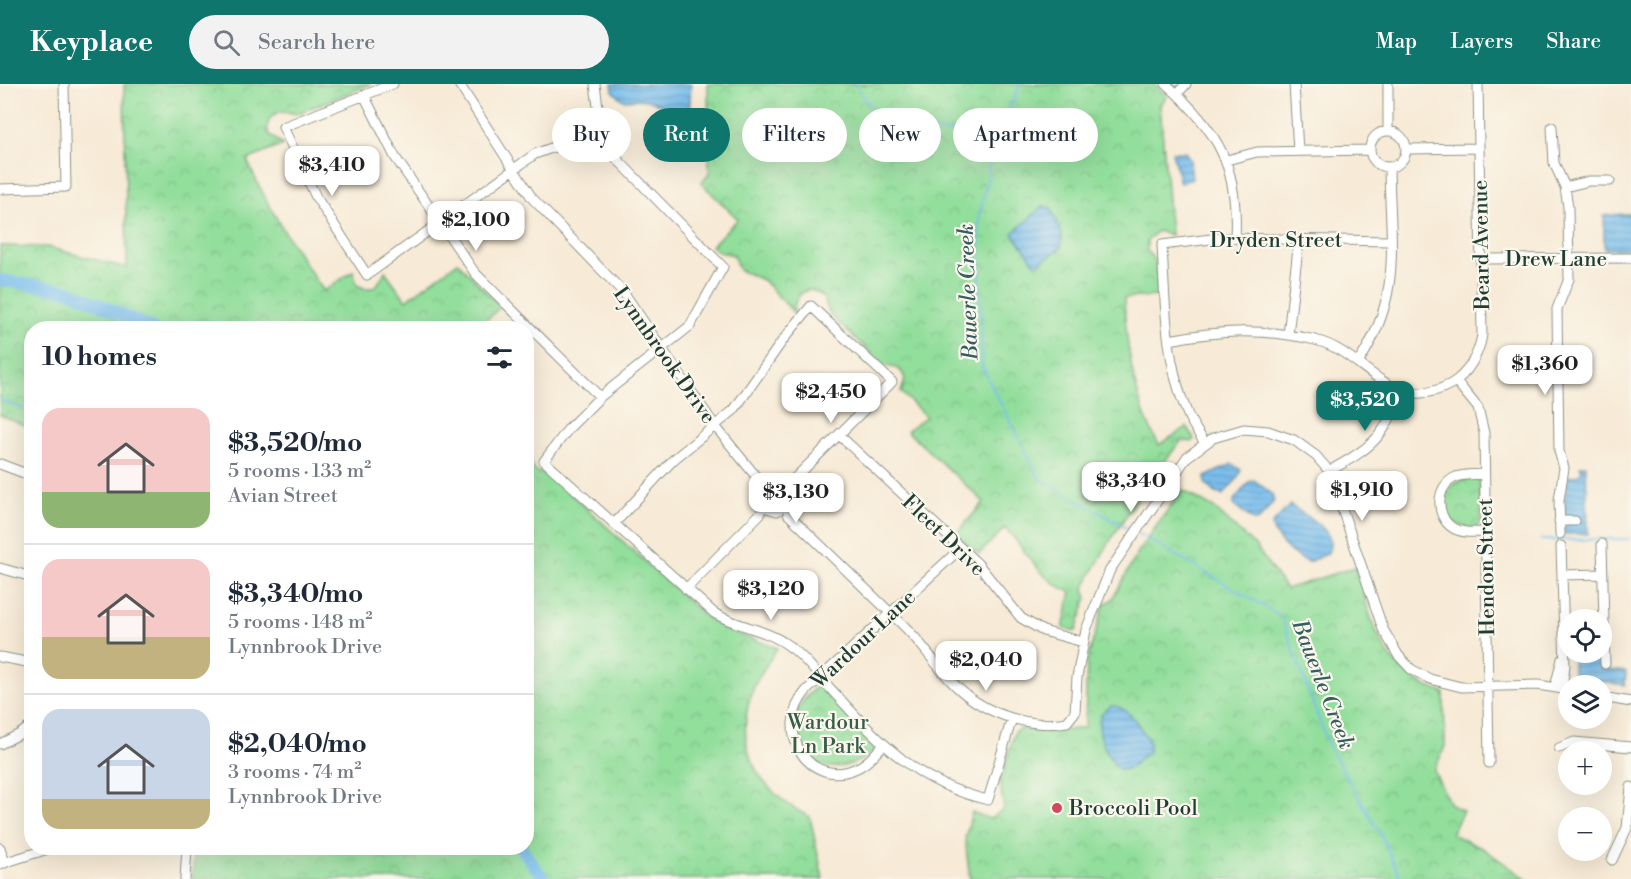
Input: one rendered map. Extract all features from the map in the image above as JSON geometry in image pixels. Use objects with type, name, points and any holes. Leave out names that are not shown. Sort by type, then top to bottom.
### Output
[{"type":"street","points":[[0,189],[66,187],[64,84]]},
{"type":"street","points":[[393,84],[283,128],[316,197],[367,274],[513,170],[552,147]]},
{"type":"street","name":"Lynnbrook Drive","points":[[459,84],[513,170],[539,206],[624,293],[715,426],[766,488]]},
{"type":"street","points":[[595,84],[598,108]]},
{"type":"street","points":[[1166,84],[1207,124],[1227,160],[1235,198],[1235,238]]},
{"type":"street","points":[[1177,94],[1186,84]]},
{"type":"street","points":[[1294,84],[1298,151]]},
{"type":"street","points":[[1388,84],[1388,131]]},
{"type":"street","name":"Beard Avenue","points":[[1456,381],[1469,367],[1480,343],[1478,84]]},
{"type":"street","points":[[364,95],[388,147],[439,222],[475,273],[523,321]]},
{"type":"street","points":[[1552,127],[1554,163],[1565,187],[1568,207],[1568,282],[1557,309],[1559,451],[1564,468],[1559,500],[1560,534]]},
{"type":"street","points":[[1388,131],[1399,134],[1407,149],[1403,160],[1389,167],[1378,164],[1370,150],[1377,135],[1388,131]]},
{"type":"street","points":[[1407,149],[1479,148]]},
{"type":"street","points":[[1227,160],[1248,153],[1370,150]]},
{"type":"street","points":[[621,162],[627,172],[723,267],[694,321],[685,331],[661,347],[600,397],[569,428],[544,461],[721,618],[789,645],[883,745],[913,770],[933,781],[958,792],[988,800],[1012,718]]},
{"type":"street","points":[[1358,363],[1376,335],[1385,312],[1391,280],[1389,167]]},
{"type":"street","points":[[1565,187],[1610,181]]},
{"type":"street","name":"Dryden Street","points":[[1169,340],[1162,245],[1235,238],[1391,241]]},
{"type":"street","points":[[1288,335],[1299,240]]},
{"type":"street","name":"Drew Lane","points":[[1481,259],[1631,258]]},
{"type":"street","points":[[614,524],[664,468],[740,404],[783,340],[811,306],[892,381],[786,488],[774,510],[686,588]]},
{"type":"street","points":[[1204,442],[1185,409],[1169,340],[1228,330],[1288,335],[1325,343],[1358,363],[1377,379],[1399,390],[1427,392],[1456,381]]},
{"type":"street","points":[[534,332],[600,397]]},
{"type":"street","name":"Hendon Street","points":[[1456,381],[1474,401],[1482,419],[1489,763]]},
{"type":"street","points":[[1329,471],[1380,437],[1393,416],[1399,390]]},
{"type":"street","points":[[786,488],[766,488],[774,510],[891,613],[961,691],[980,704],[1012,718],[1041,723],[1071,720],[1075,712],[1083,642],[1104,583],[1128,541],[1155,501],[1183,462],[1204,442],[1244,429],[1268,431],[1304,446],[1329,471],[1383,629],[1398,656],[1411,669],[1440,683],[1461,687],[1558,689]]},
{"type":"street","name":"Fleet Drive","points":[[839,435],[983,570],[1015,613],[1027,622],[1053,634],[1083,642]]},
{"type":"street","points":[[0,464],[24,473]]},
{"type":"street","points":[[1484,474],[1463,475],[1451,480],[1443,489],[1440,501],[1443,519],[1454,529],[1465,532],[1485,532]]},
{"type":"street","points":[[1559,521],[1575,521]]},
{"type":"street","points":[[1602,544],[1603,609]]},
{"type":"street","points":[[1561,546],[1564,609]]},
{"type":"street","name":"Wardour Lane","points":[[883,745],[862,765],[844,772],[818,768],[802,755],[793,734],[794,711],[802,696],[961,548]]},
{"type":"street","points":[[0,568],[24,575]]},
{"type":"street","points":[[1562,574],[1602,574]]},
{"type":"street","points":[[0,657],[24,662]]},
{"type":"street","points":[[1612,699],[1631,702]]},
{"type":"street","points":[[0,744],[24,731]]},
{"type":"street","points":[[1612,745],[1631,747]]},
{"type":"street","points":[[1612,860],[1627,828],[1631,787]]},
{"type":"street","points":[[0,848],[2,864],[30,855]]},
{"type":"street","points":[[185,879],[187,855]]},
{"type":"green space","points":[[124,84],[371,84],[296,114],[283,111],[270,119],[269,134],[283,145],[247,160],[272,211],[324,291],[353,271],[357,285],[372,288],[381,280],[385,271],[406,300],[458,262],[500,307],[485,321],[24,321],[24,425],[0,415],[0,246],[47,247],[127,268]]},
{"type":"green space","points":[[708,84],[1154,84],[1167,96],[1160,105],[1171,235],[1157,231],[1147,241],[1147,251],[1156,262],[1158,296],[1124,298],[1125,317],[1129,355],[1137,393],[1150,429],[1159,445],[1187,427],[1194,439],[1192,442],[1182,440],[1128,512],[1084,589],[1087,598],[1076,631],[1063,628],[1071,592],[1060,587],[1042,573],[1005,528],[979,554],[956,534],[984,502],[907,431],[926,417],[901,392],[905,380],[901,371],[885,366],[833,318],[818,293],[808,290],[800,295],[795,303],[794,313],[763,280],[739,270],[733,255],[717,251],[711,246],[738,219],[701,183],[709,174],[709,162],[730,162],[730,108],[708,108]]},
{"type":"green space","points":[[534,471],[551,476],[706,617],[727,630],[777,648],[752,692],[745,732],[748,750],[754,766],[764,781],[792,807],[810,817],[823,879],[193,879],[194,855],[534,855]]},
{"type":"green space","points":[[1475,478],[1480,481],[1481,523],[1475,528],[1461,526],[1445,513],[1445,495],[1451,487],[1461,481]]},
{"type":"green space","points":[[1182,490],[1214,508],[1256,547],[1286,589],[1355,567],[1374,626],[1392,660],[1423,684],[1444,693],[1445,746],[1434,771],[1450,804],[1463,811],[1451,834],[1484,849],[1526,879],[970,879],[965,839],[972,812],[990,819],[1004,809],[1000,784],[1015,731],[1020,729],[1058,732],[1085,727],[1087,661],[1104,604],[1112,600],[1140,549]]},
{"type":"green space","name":"Wardour Ln Park","points":[[817,686],[823,686],[874,741],[875,749],[864,758],[840,767],[828,767],[808,756],[802,746],[796,714],[803,701]]},
{"type":"water","points":[[612,84],[691,84],[689,108],[664,108],[654,102],[641,99],[623,100],[613,91]]},
{"type":"water","points":[[1172,152],[1185,152],[1190,160],[1192,179],[1180,183]]},
{"type":"water","points":[[1043,206],[1051,208],[1062,235],[1061,248],[1036,265],[1013,233]]},
{"type":"water","points":[[1631,214],[1631,249],[1604,249],[1604,216]]},
{"type":"water","points":[[1232,464],[1241,470],[1237,479],[1223,495],[1216,493],[1205,483],[1205,477]]},
{"type":"water","points":[[1586,465],[1588,534],[1564,534],[1564,527],[1567,524],[1564,503],[1568,477],[1579,475],[1582,470],[1580,466]]},
{"type":"water","points":[[1254,480],[1272,494],[1274,501],[1259,520],[1254,521],[1234,505],[1234,500],[1249,482]]},
{"type":"water","points":[[1290,505],[1320,525],[1326,532],[1330,546],[1327,554],[1308,562],[1291,552],[1276,536],[1272,524]]},
{"type":"water","points":[[1573,663],[1600,663],[1601,669],[1626,672],[1625,685],[1612,683],[1612,675],[1573,674]]},
{"type":"water","points":[[1111,706],[1129,713],[1149,741],[1149,751],[1130,768],[1121,770],[1116,766],[1100,735],[1100,718],[1103,712]]},
{"type":"waterway","name":"Bauerle Creek","points":[[855,84],[874,112],[888,122],[914,129],[955,133],[988,148],[988,175],[979,223],[982,367],[1040,479],[1132,531]]},
{"type":"waterway","points":[[1010,108],[1020,84]]},
{"type":"waterway","points":[[0,280],[70,291],[136,321]]},
{"type":"waterway","points":[[0,400],[24,409]]},
{"type":"waterway","name":"Bauerle Creek","points":[[1137,533],[1281,616],[1329,747],[1380,833],[1401,879]]},
{"type":"waterway","points":[[1541,540],[1629,539]]},
{"type":"waterway","points":[[526,855],[544,879]]},
{"type":"place","name":"Broccoli Pool","points":[[1057,808]]}]
